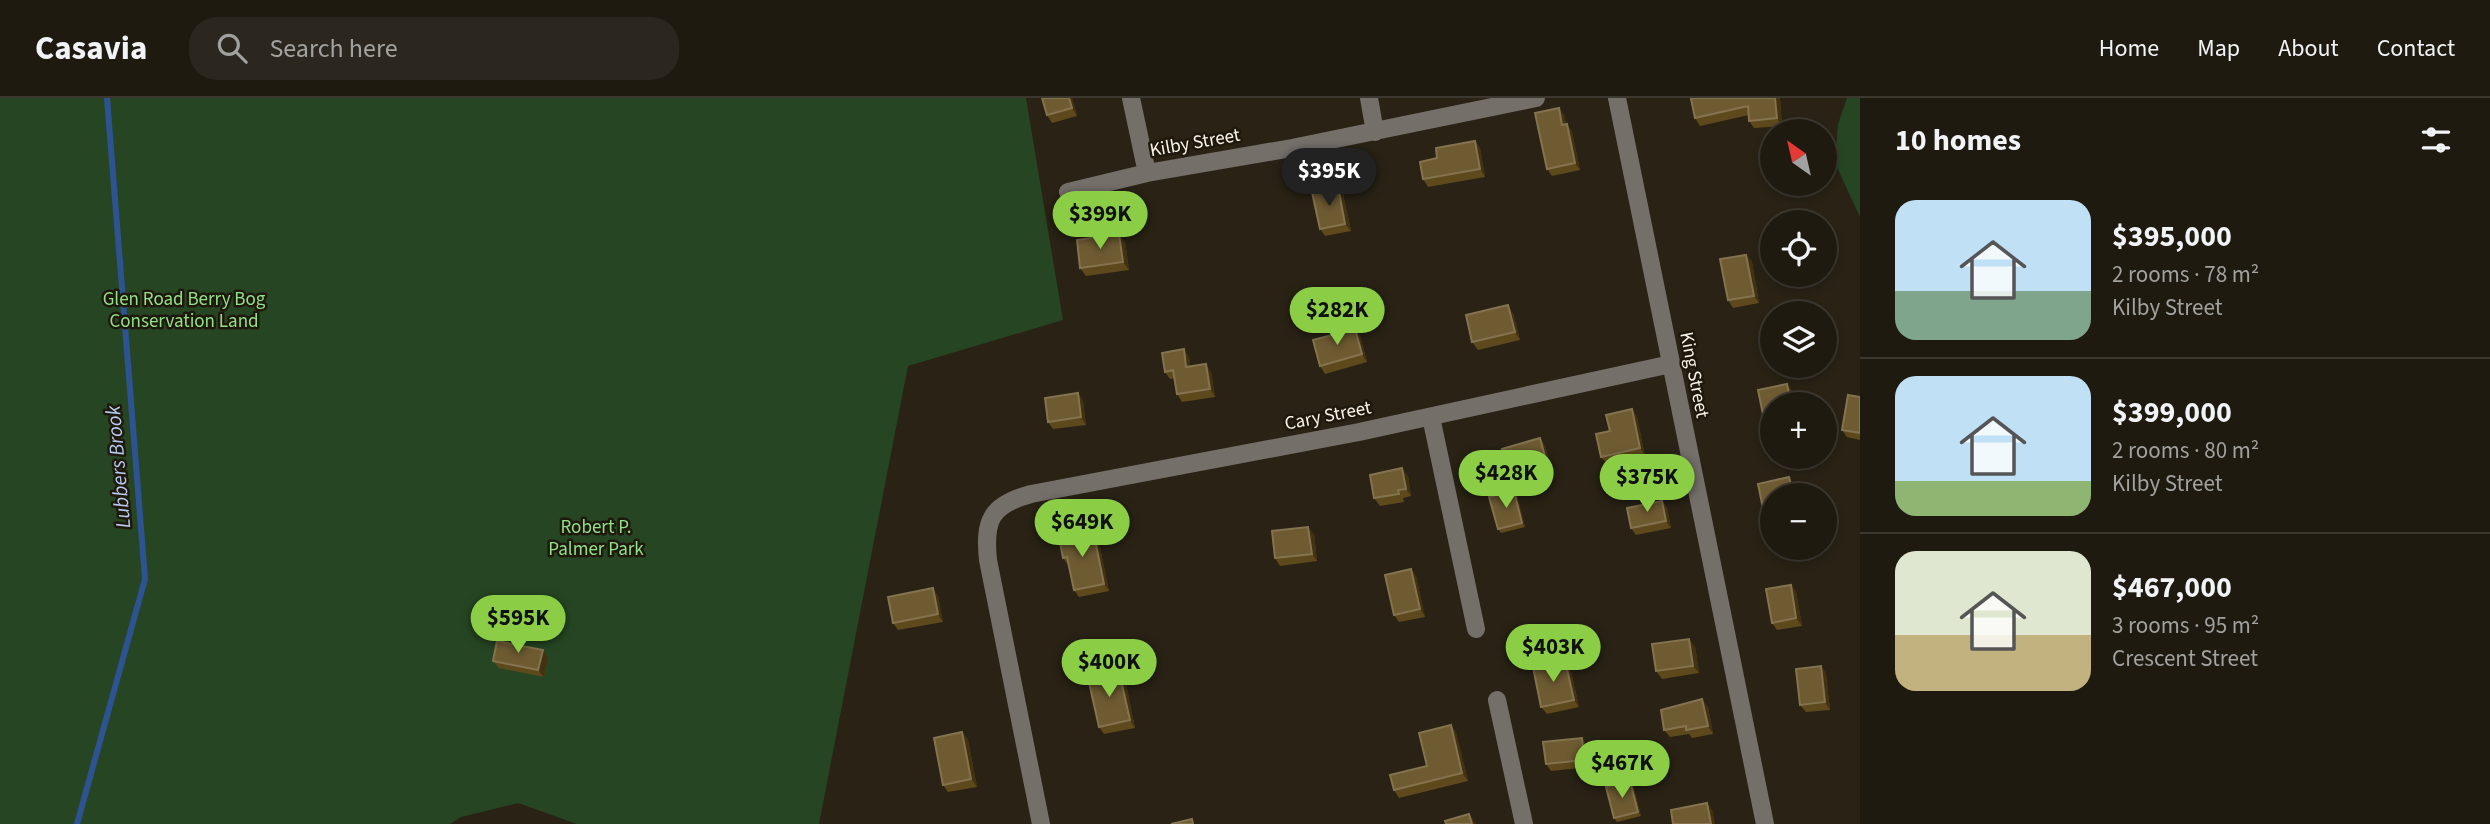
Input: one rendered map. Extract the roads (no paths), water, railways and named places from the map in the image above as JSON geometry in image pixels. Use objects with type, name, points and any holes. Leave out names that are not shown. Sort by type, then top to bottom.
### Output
[{"type":"street","points":[[1132,98],[1147,173]]},
{"type":"street","points":[[1369,98],[1375,132]]},
{"type":"street","name":"Kilby Street","points":[[1068,192],[1147,173],[1375,132],[1536,98]]},
{"type":"street","name":"King Street","points":[[1616,98],[1765,824]]},
{"type":"street","name":"Cary Street","points":[[1041,824],[988,561],[988,524],[996,511],[1010,500],[1431,417],[1671,364]]},
{"type":"street","points":[[1431,417],[1476,629]]},
{"type":"street","points":[[1497,700],[1524,824]]},
{"type":"waterway","name":"Lubbers Brook","points":[[77,824],[145,579],[107,98]]},
{"type":"park label","name":"Glen Road Berry Bog Conservation Land","points":[[184,310]]},
{"type":"park label","name":"Robert P. Palmer Park","points":[[596,538]]}]
